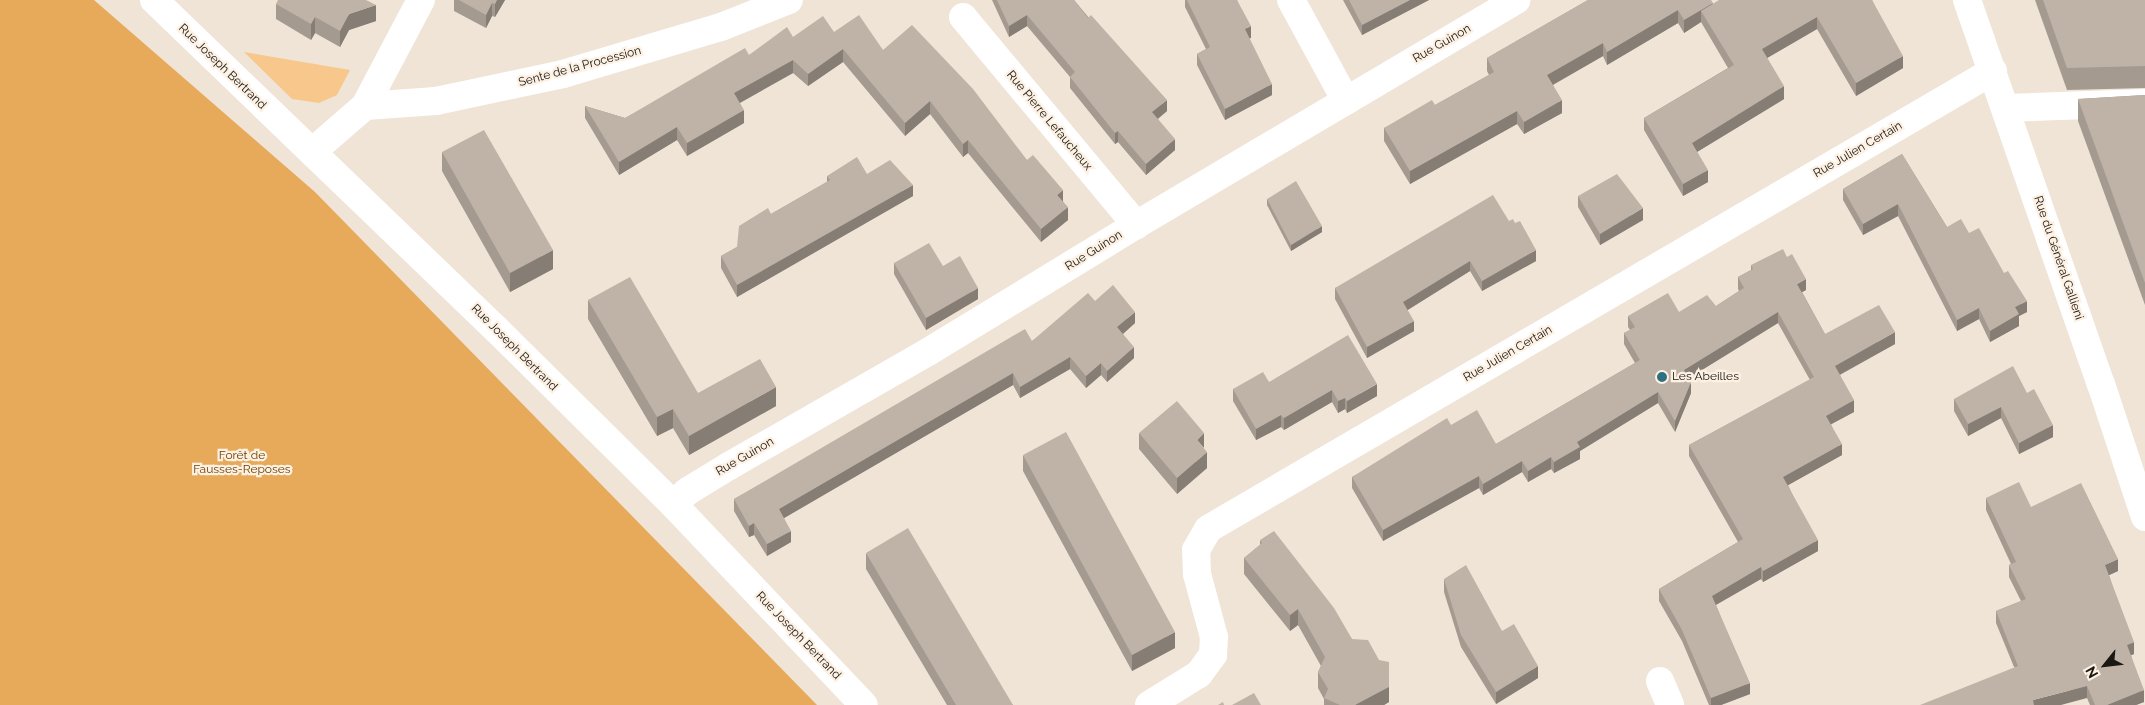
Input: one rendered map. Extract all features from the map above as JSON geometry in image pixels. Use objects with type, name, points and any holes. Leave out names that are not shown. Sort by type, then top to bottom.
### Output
[{"type":"street","name":"Rue Joseph Bertrand","points":[[154,0],[496,329],[673,504],[864,705]]},
{"type":"street","points":[[312,152],[365,106],[421,0]]},
{"type":"street","name":"Sente de la Procession","points":[[365,106],[436,101],[562,74],[721,27],[789,0]]},
{"type":"street","points":[[1291,0],[1346,100]]},
{"type":"street","name":"Rue Guinon","points":[[673,504],[688,491],[928,352],[1136,225],[1517,0]]},
{"type":"street","name":"Rue du Général Gallieni","points":[[1967,0],[2006,108],[2145,517]]},
{"type":"street","name":"Rue Pierre Lefaucheux","points":[[963,17],[1136,225]]},
{"type":"street","name":"Rue Julien Certain","points":[[1149,705],[1199,674],[1213,655],[1214,637],[1197,574],[1196,550],[1208,529],[1993,71]]},
{"type":"street","points":[[2006,108],[2145,103]]},
{"type":"shaded area","points":[[244,52],[350,70],[337,95],[319,103],[292,99]]},
{"type":"green space","name":"Forêt de Fausses-Reposes","points":[[0,0],[94,0],[315,192],[817,705],[0,705]]},
{"type":"building","points":[[278,0],[366,0],[376,5],[349,14],[340,31],[315,17],[311,24],[276,4]]},
{"type":"building","points":[[459,0],[497,0],[495,4],[492,3],[486,15]]},
{"type":"building","points":[[997,0],[1074,0],[1088,18],[1091,15],[1167,100],[1152,112],[1175,139],[1146,164],[1118,131],[1115,133],[1070,77],[1075,72],[1027,15],[1009,26]]},
{"type":"building","points":[[1187,0],[1237,0],[1251,26],[1245,29],[1272,84],[1225,109],[1197,54],[1210,47]]},
{"type":"building","points":[[1349,0],[1410,0],[1362,25]]},
{"type":"building","points":[[1588,0],[1711,0],[1713,3],[1684,20],[1678,10],[1607,52],[1603,43],[1547,75],[1562,100],[1524,122],[1517,111],[1410,171],[1384,128],[1432,100],[1435,105],[1494,72],[1487,58]]},
{"type":"building","points":[[1719,0],[1872,0],[1903,56],[1856,83],[1817,17],[1762,49],[1784,86],[1692,143],[1708,170],[1683,184],[1644,118],[1734,65],[1701,11]]},
{"type":"building","points":[[2043,0],[2145,0],[2145,66],[2067,68]]},
{"type":"building","points":[[859,15],[883,50],[912,25],[973,89],[1027,160],[1033,155],[1063,190],[1057,195],[1068,207],[1041,229],[968,140],[963,144],[930,101],[905,123],[843,49],[808,74],[793,60],[734,93],[744,110],[687,143],[677,127],[619,162],[585,106],[625,118],[745,48],[749,55],[787,27],[793,37],[823,16],[834,32]]},
{"type":"building","points":[[2145,95],[2145,283],[2078,99]]},
{"type":"building","points":[[484,130],[553,250],[510,273],[442,152]]},
{"type":"building","points":[[1902,154],[1947,227],[1961,219],[1969,233],[1979,228],[2004,273],[2008,271],[2027,301],[2015,307],[2019,314],[1990,331],[1979,308],[1957,320],[1898,204],[1863,224],[1843,189]]},
{"type":"building","points":[[857,157],[867,174],[890,160],[913,185],[737,285],[721,256],[737,247],[739,226],[768,208],[771,214],[830,180],[827,176]]},
{"type":"building","points":[[1617,174],[1643,208],[1600,234],[1578,196]]},
{"type":"building","points":[[1296,181],[1322,226],[1291,245],[1267,199]]},
{"type":"building","points":[[1493,195],[1509,221],[1513,219],[1515,223],[1520,221],[1536,250],[1482,281],[1470,261],[1403,302],[1414,321],[1367,347],[1335,288]]},
{"type":"building","points":[[929,243],[943,266],[960,256],[978,288],[926,318],[894,263]]},
{"type":"building","points":[[1783,249],[1787,257],[1792,254],[1806,279],[1797,284],[1825,334],[1879,305],[1895,332],[1835,366],[1854,400],[1826,416],[1842,444],[1783,477],[1818,540],[1763,571],[1761,567],[1712,596],[1750,683],[1711,698],[1682,630],[1659,589],[1743,539],[1689,445],[1814,377],[1778,312],[1684,370],[1691,382],[1675,421],[1658,392],[1577,442],[1580,447],[1554,462],[1551,457],[1528,471],[1522,461],[1483,484],[1479,476],[1383,530],[1352,477],[1447,418],[1451,425],[1477,410],[1496,444],[1640,360],[1624,333],[1635,327],[1628,316],[1668,293],[1679,312],[1707,295],[1716,306],[1744,288],[1738,277],[1753,269],[1751,265]]},
{"type":"building","points":[[630,277],[698,393],[760,359],[776,387],[689,436],[673,409],[657,417],[588,300]]},
{"type":"building","points":[[1113,285],[1135,312],[1117,327],[1134,347],[1107,371],[1101,363],[1086,376],[1070,357],[1020,387],[1013,373],[779,509],[791,531],[767,544],[754,523],[749,526],[734,499],[1025,329],[1032,341],[1088,293],[1095,301]]},
{"type":"building","points":[[1348,335],[1377,384],[1347,401],[1345,398],[1338,401],[1332,390],[1284,418],[1281,415],[1256,429],[1233,389],[1263,372],[1269,382]]},
{"type":"building","points":[[2013,366],[2027,393],[2034,389],[2053,425],[2019,443],[2001,407],[1968,424],[1954,399]]},
{"type":"building","points":[[1177,401],[1204,433],[1197,440],[1207,452],[1177,478],[1139,433]]},
{"type":"building","points":[[1066,432],[1175,632],[1132,655],[1023,455]]},
{"type":"building","points":[[2019,482],[2031,507],[2081,483],[2118,559],[2105,565],[2134,642],[2127,645],[2144,690],[2107,705],[2095,705],[2087,686],[2033,700],[2034,705],[1920,705],[2018,666],[1996,611],[2026,599],[2009,565],[2016,562],[1986,498]]},
{"type":"building","points":[[908,528],[1013,705],[956,705],[866,553]]},
{"type":"building","points":[[1274,531],[1334,608],[1352,639],[1368,640],[1379,660],[1389,662],[1389,687],[1355,705],[1340,705],[1324,698],[1328,689],[1318,672],[1325,657],[1298,609],[1290,615],[1244,558],[1262,543],[1260,540]]},
{"type":"building","points":[[1466,565],[1502,631],[1514,624],[1538,666],[1496,692],[1461,635],[1444,579]]},
{"type":"building","points":[[1254,693],[1261,705],[1232,705]]},
{"type":"place","name":"Les Abeilles","points":[[1662,377]]}]
